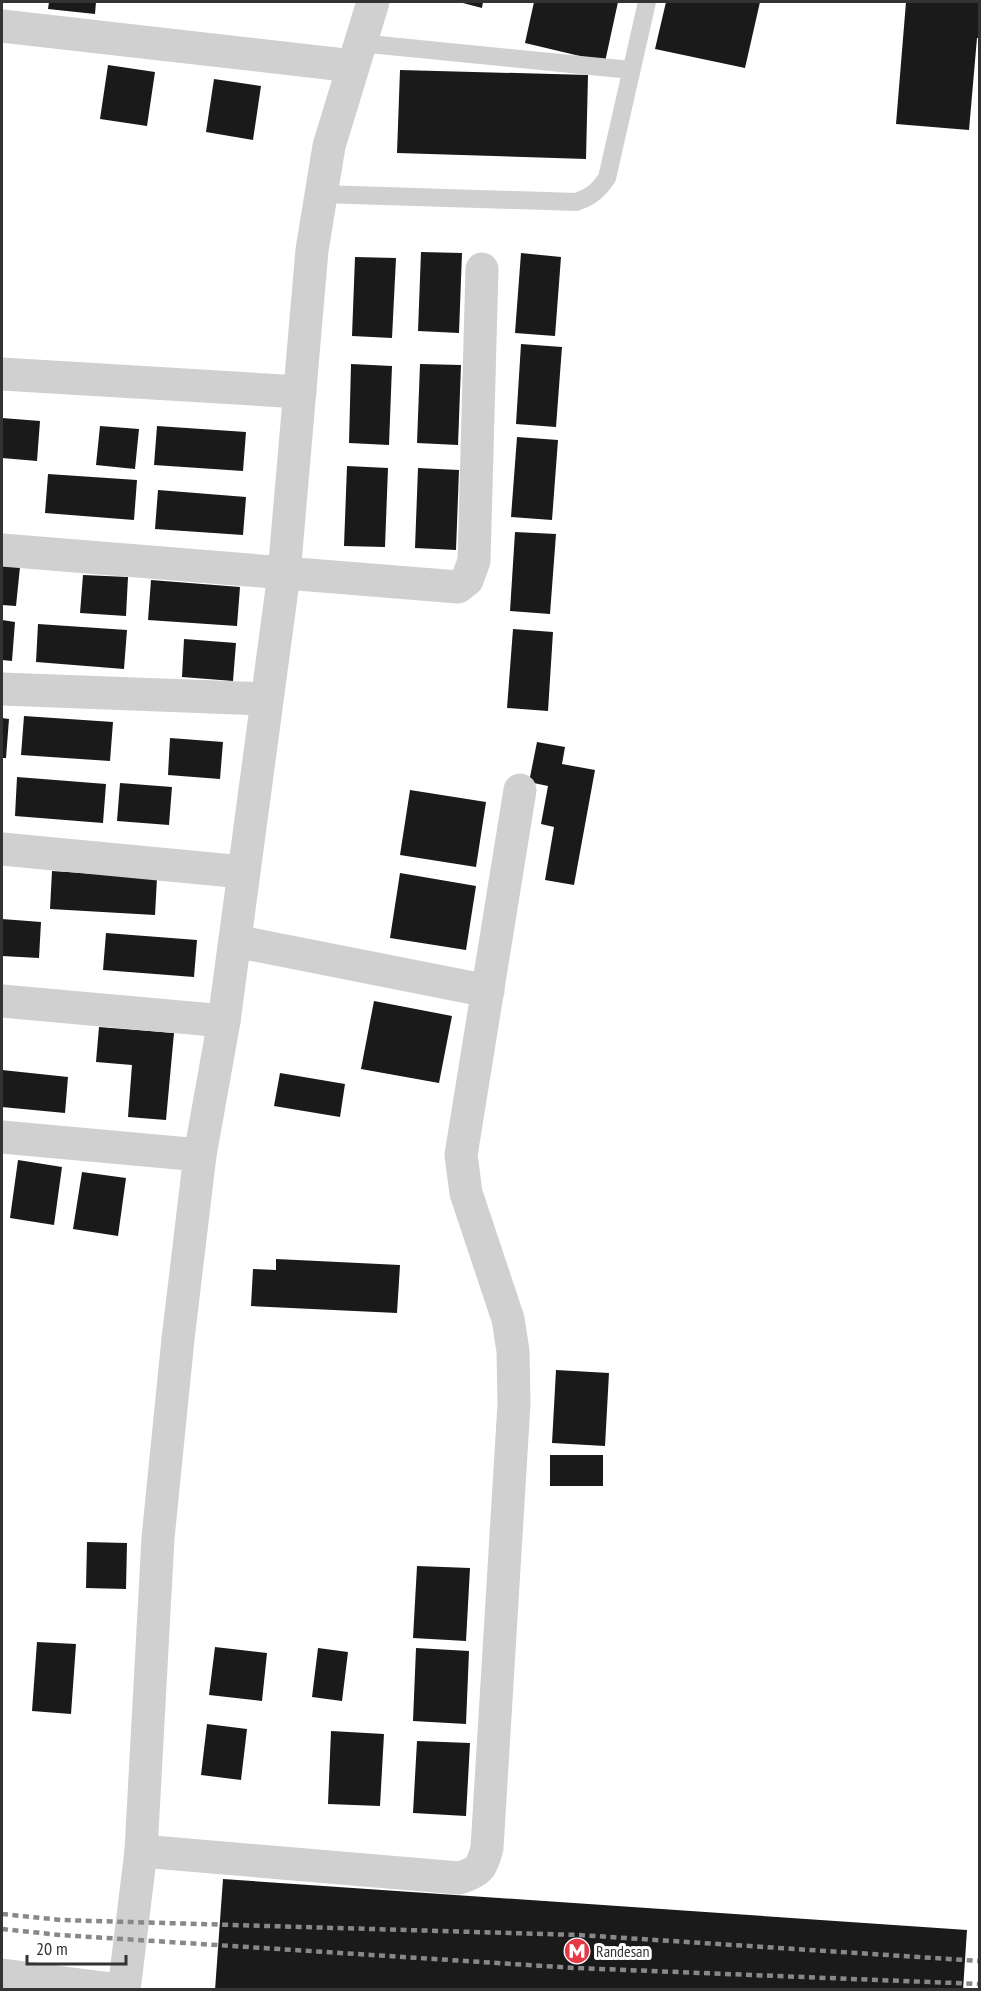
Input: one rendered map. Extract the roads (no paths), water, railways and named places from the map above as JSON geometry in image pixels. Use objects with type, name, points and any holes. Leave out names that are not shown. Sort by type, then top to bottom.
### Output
[{"type":"street","points":[[2,1975],[122,1989],[141,1851],[158,1538],[178,1339],[200,1155],[224,1021],[284,574],[312,250],[329,146],[373,2]]},
{"type":"street","points":[[2,26],[356,55]]},
{"type":"street","points":[[2,550],[458,587],[467,580],[474,561],[482,269]]},
{"type":"street","points":[[2,374],[300,392]]},
{"type":"street","points":[[2,689],[266,699]]},
{"type":"street","points":[[141,1851],[459,1878],[473,1874],[482,1865],[487,1848],[514,1404],[513,1350],[508,1318],[465,1193],[461,1155],[520,790]]},
{"type":"street","points":[[2,849],[243,872]]},
{"type":"street","points":[[235,941],[488,991]]},
{"type":"street","points":[[2,1001],[224,1021]]},
{"type":"street","points":[[2,1137],[200,1155]]},
{"type":"lane","points":[[321,194],[576,202],[587,198],[596,192],[607,178],[647,2]]},
{"type":"lane","points":[[356,55],[631,70]]},
{"type":"railway","points":[[2,1914],[61,1920],[579,1935],[980,1961]]},
{"type":"railway","points":[[2,1929],[60,1935],[575,1968],[980,1984]]},
{"type":"place","name":"Randesan","points":[[577,1951]]}]
